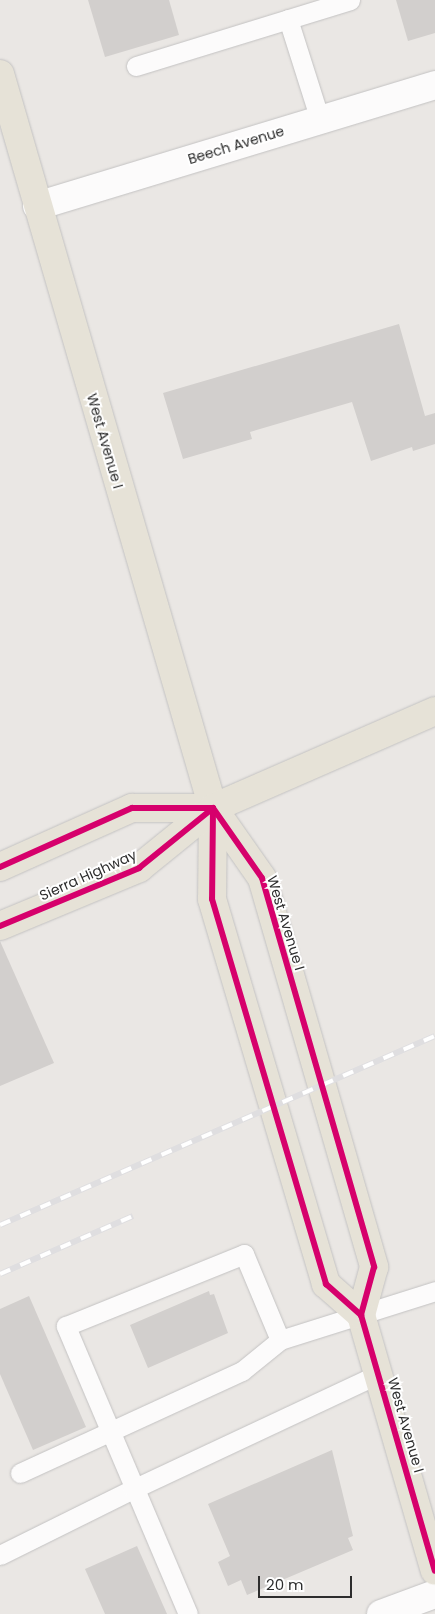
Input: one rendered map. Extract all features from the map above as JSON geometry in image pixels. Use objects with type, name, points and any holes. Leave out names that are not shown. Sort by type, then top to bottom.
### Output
[{"type":"main road","name":"West Avenue I","points":[[0,74],[36,206],[213,808],[212,899],[214,909],[326,1284],[361,1315]]},
{"type":"main road","name":"Sierra Highway","points":[[0,926],[139,868],[213,808],[435,711]]},
{"type":"main road","name":"Sierra Highway","points":[[0,867],[132,808],[213,808]]},
{"type":"main road","name":"West Avenue I","points":[[213,808],[262,878],[374,1267],[361,1315],[435,1571]]},
{"type":"street","name":"Beech Avenue","points":[[36,206],[435,85]]},
{"type":"street","points":[[381,1614],[435,1594]]},
{"type":"lane","points":[[136,66],[350,0]]},
{"type":"lane","points":[[288,19],[320,120]]},
{"type":"lane","points":[[188,1614],[109,1433],[66,1326],[244,1254],[280,1340]]},
{"type":"lane","points":[[20,1473],[242,1371],[280,1340],[435,1291]]},
{"type":"lane","points":[[0,1555],[133,1489],[378,1374]]},
{"type":"building","points":[[88,0],[169,0],[179,35],[105,57]]},
{"type":"building","points":[[396,0],[435,0],[435,33],[408,41]]},
{"type":"building","points":[[399,324],[425,416],[435,413],[435,444],[413,451],[412,447],[371,461],[352,402],[250,432],[252,439],[183,459],[163,393]]},
{"type":"building","points":[[0,941],[54,1063],[0,1086]]},
{"type":"building","points":[[209,1291],[210,1295],[214,1294],[228,1333],[148,1368],[130,1325]]},
{"type":"building","points":[[29,1296],[86,1427],[33,1450],[0,1374],[0,1309]]},
{"type":"building","points":[[332,1450],[353,1536],[348,1538],[353,1550],[247,1595],[241,1580],[228,1586],[218,1562],[230,1556],[208,1504]]},
{"type":"building","points":[[137,1546],[167,1614],[105,1614],[85,1569]]},
{"type":"railway","points":[[0,1225],[435,1036]]},
{"type":"railway","points":[[0,1274],[133,1216]]},
{"type":"cycle path","points":[[0,867],[132,808],[213,808]]},
{"type":"cycle path","points":[[213,808],[262,878],[374,1267],[361,1315],[435,1571]]},
{"type":"cycle path","points":[[213,808],[212,899],[326,1284],[361,1315]]},
{"type":"cycle path","points":[[0,926],[139,868],[213,808]]}]
